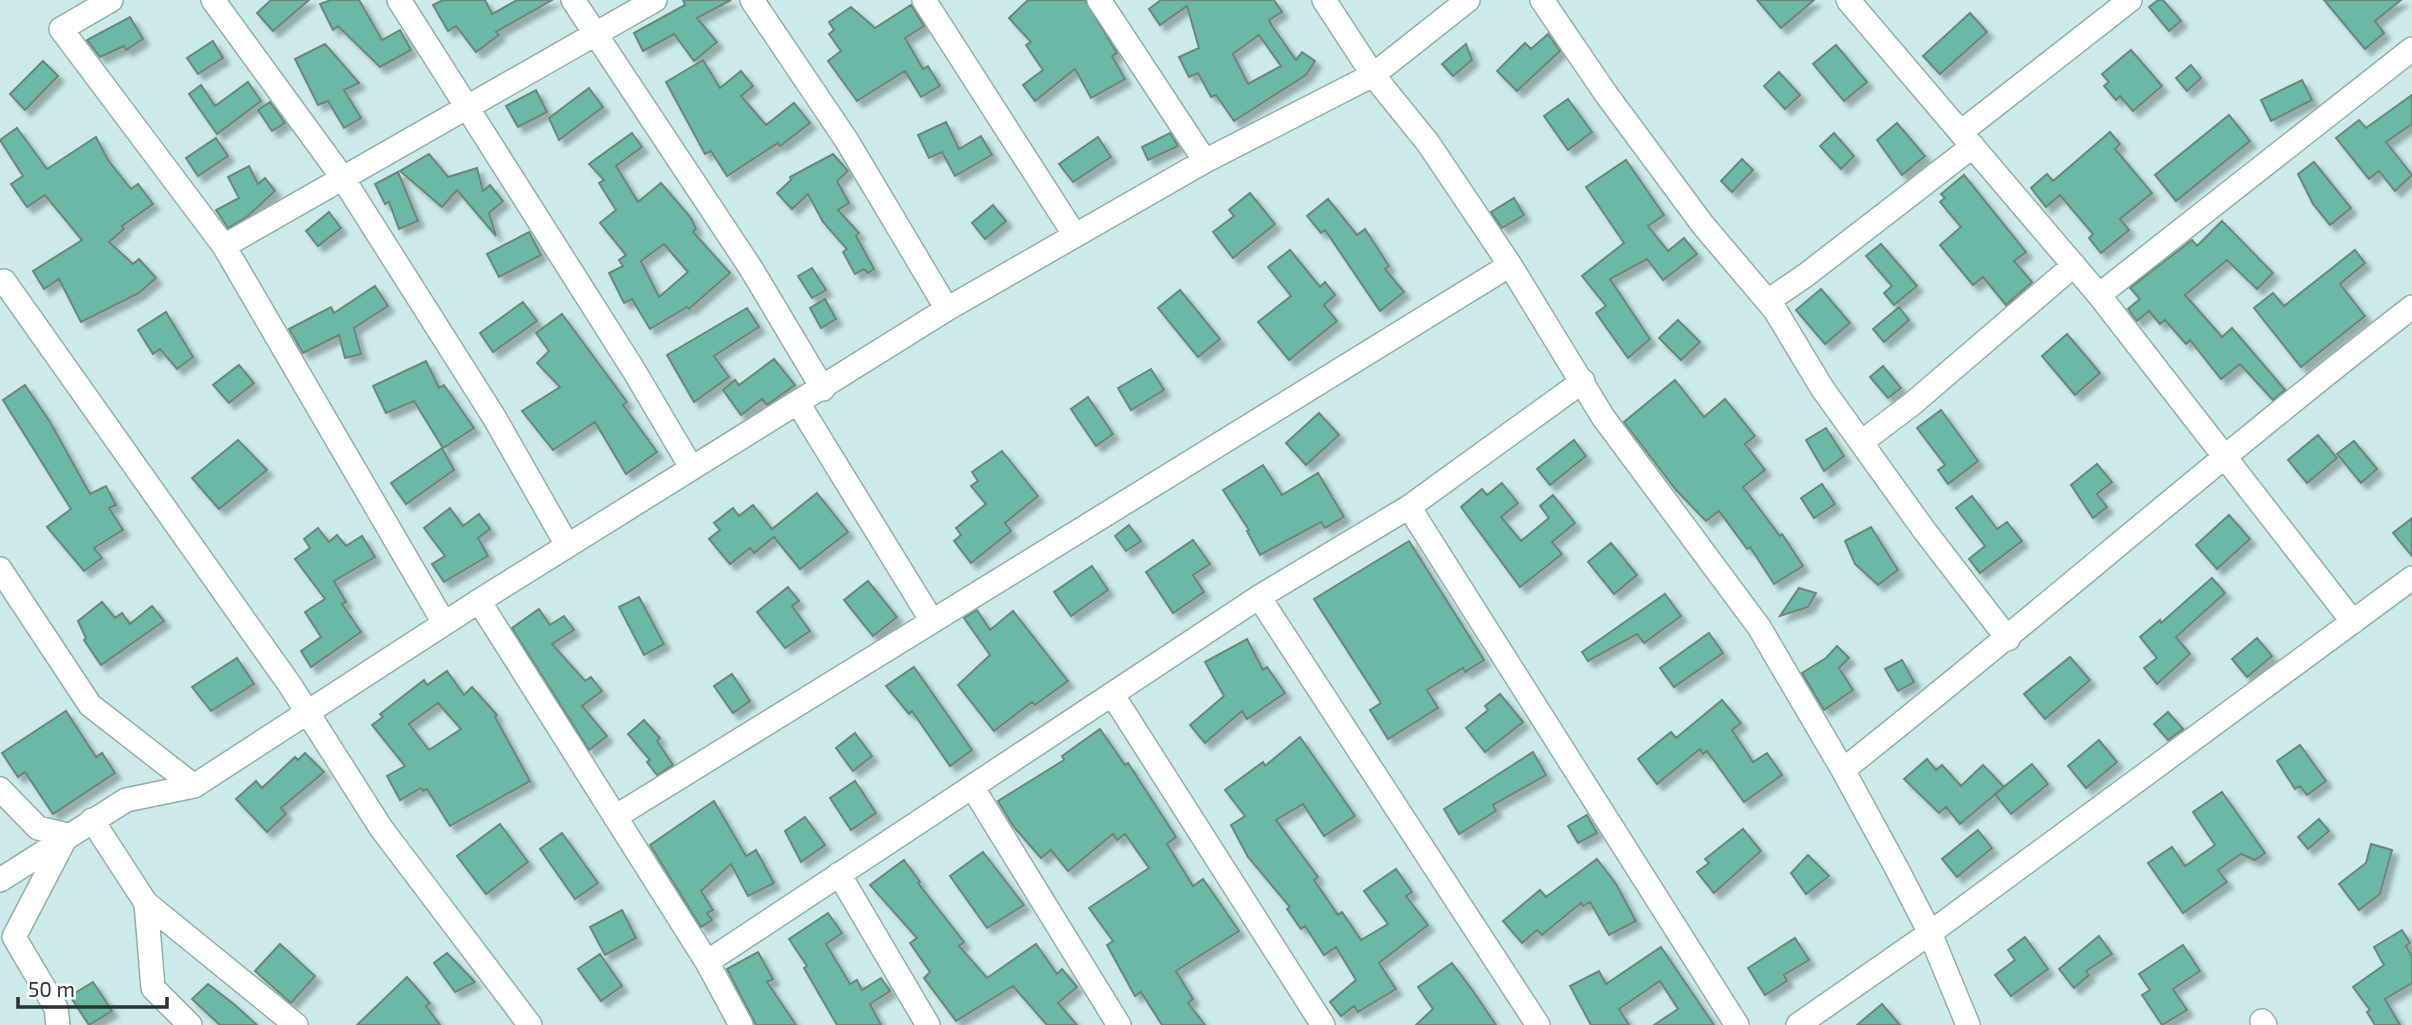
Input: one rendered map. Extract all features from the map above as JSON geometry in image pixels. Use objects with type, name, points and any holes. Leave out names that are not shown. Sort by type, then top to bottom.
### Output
[{"type":"street","points":[[111,0],[61,29],[224,246],[444,624]]},
{"type":"street","points":[[214,0],[342,177],[494,417],[567,545]]},
{"type":"street","points":[[399,0],[468,104],[691,467]]},
{"type":"street","points":[[573,0],[752,270],[823,389]]},
{"type":"street","points":[[224,246],[468,104],[655,0]]},
{"type":"street","points":[[752,0],[846,141],[947,309]]},
{"type":"street","points":[[924,0],[1074,234]]},
{"type":"street","points":[[1099,0],[1205,161]]},
{"type":"street","points":[[1324,0],[1373,75],[1428,143],[1510,265],[1603,417],[1759,627],[1843,770],[1930,933],[1968,1025]]},
{"type":"street","points":[[0,880],[126,800],[194,786],[567,545],[823,389],[947,309],[1205,161],[1373,75],[1468,0]]},
{"type":"street","points":[[1542,0],[1606,94],[1703,225],[1768,301],[1822,388],[1863,441],[1924,530],[2008,639]]},
{"type":"street","points":[[1848,0],[2099,295],[2353,622]]},
{"type":"street","points":[[1768,301],[1967,139],[2126,1]]},
{"type":"street","points":[[2099,295],[2412,49]]},
{"type":"street","points":[[615,817],[1510,265]]},
{"type":"street","points":[[1863,441],[1912,404],[2074,265]]},
{"type":"street","points":[[4,281],[307,712],[381,828],[530,1025]]},
{"type":"street","points":[[1843,770],[2008,639],[2224,454],[2412,307]]},
{"type":"street","points":[[707,962],[1259,597],[1409,507],[1583,381]]},
{"type":"street","points":[[798,404],[932,621]]},
{"type":"street","points":[[1409,507],[1737,1025]]},
{"type":"street","points":[[0,569],[90,705],[194,786]]},
{"type":"street","points":[[1798,1025],[1930,933],[2412,578]]},
{"type":"street","points":[[1259,597],[1538,1025]]},
{"type":"street","points":[[479,601],[707,962],[741,1025]]},
{"type":"street","points":[[1112,694],[1323,1025]]},
{"type":"street","points":[[973,788],[1119,1025]]},
{"type":"street","points":[[0,789],[38,828],[67,835]]},
{"type":"street","points":[[92,821],[146,903],[296,1025]]},
{"type":"street","points":[[58,1025],[56,1008],[15,937],[67,835]]},
{"type":"street","points":[[839,874],[928,1025]]},
{"type":"street","points":[[146,903],[153,988],[190,1025]]},
{"type":"building","points":[[271,0],[309,0],[273,31],[257,13]]},
{"type":"building","points":[[331,0],[359,0],[382,40],[400,30],[411,50],[380,67],[338,26],[333,30],[320,4]]},
{"type":"building","points":[[443,0],[485,0],[492,14],[517,0],[552,0],[496,32],[499,35],[476,52],[456,26],[448,31],[433,5]]},
{"type":"building","points":[[683,0],[731,0],[697,18],[717,42],[694,61],[674,34],[643,51],[634,33],[685,5]]},
{"type":"building","points":[[1028,0],[1085,0],[1117,53],[1112,56],[1125,79],[1091,98],[1075,69],[1035,101],[1023,85],[1043,70],[1026,45],[1031,42],[1009,18]]},
{"type":"building","points":[[1161,0],[1274,0],[1282,12],[1269,20],[1272,26],[1296,60],[1302,52],[1315,61],[1306,75],[1234,121],[1216,95],[1211,97],[1198,73],[1189,77],[1179,57],[1199,48],[1187,6],[1160,25],[1149,9]],"holes":[[[1259,35],[1281,66],[1248,84],[1233,54]]]},
{"type":"building","points":[[1757,0],[1814,0],[1781,28]]},
{"type":"building","points":[[2158,0],[2163,0],[2181,21],[2169,31],[2149,7]]},
{"type":"building","points":[[2324,0],[2401,0],[2375,21],[2384,33],[2365,49]]},
{"type":"building","points":[[911,5],[924,26],[905,38],[923,69],[928,66],[940,86],[921,97],[905,71],[857,101],[828,61],[841,51],[829,34],[834,30],[829,22],[851,7],[875,28]]},
{"type":"building","points":[[1970,13],[1987,32],[1940,74],[1923,56]]},
{"type":"building","points":[[130,17],[143,39],[126,50],[124,46],[100,57],[87,40]]},
{"type":"building","points":[[1548,34],[1560,51],[1517,91],[1497,71],[1525,43],[1531,49]]},
{"type":"building","points":[[213,41],[223,58],[198,74],[187,58]]},
{"type":"building","points":[[325,44],[359,83],[344,90],[361,118],[344,128],[328,101],[318,105],[295,59]]},
{"type":"building","points":[[1466,44],[1472,60],[1453,76],[1442,64]]},
{"type":"building","points":[[1836,45],[1867,82],[1844,101],[1813,64]]},
{"type":"building","points":[[2131,50],[2162,86],[2133,111],[2120,96],[2116,100],[2104,86],[2109,82],[2102,74]]},
{"type":"building","points":[[703,60],[720,88],[741,71],[753,86],[741,96],[766,125],[794,103],[810,123],[780,146],[778,143],[727,176],[711,151],[705,154],[666,82]]},
{"type":"building","points":[[43,61],[58,76],[25,110],[10,94]]},
{"type":"building","points":[[2191,65],[2201,78],[2187,91],[2176,78]]},
{"type":"building","points":[[1779,72],[1800,95],[1785,109],[1764,86]]},
{"type":"building","points":[[2302,80],[2312,100],[2271,121],[2261,100]]},
{"type":"building","points":[[248,82],[261,101],[217,134],[189,94],[201,85],[215,106]]},
{"type":"building","points":[[589,88],[603,107],[559,140],[549,118]]},
{"type":"building","points":[[536,90],[547,112],[518,127],[506,106]]},
{"type":"building","points":[[2412,95],[2412,124],[2386,142],[2412,175],[2395,191],[2379,171],[2369,179],[2336,138],[2359,120],[2366,128]]},
{"type":"building","points":[[1568,99],[1592,132],[1568,150],[1544,116]]},
{"type":"building","points":[[270,102],[285,123],[272,131],[258,110]]},
{"type":"building","points":[[2229,115],[2250,141],[2176,201],[2155,175]]},
{"type":"building","points":[[946,122],[959,149],[981,136],[992,155],[955,176],[942,152],[929,158],[918,135]]},
{"type":"building","points":[[1897,123],[1925,156],[1902,175],[1877,140]]},
{"type":"building","points":[[17,128],[47,169],[96,137],[108,160],[131,189],[138,184],[153,204],[122,226],[124,229],[109,242],[133,264],[139,259],[156,278],[139,293],[81,322],[59,279],[44,289],[33,271],[82,240],[45,195],[27,207],[11,184],[23,176],[0,140]]},
{"type":"building","points":[[2110,132],[2120,144],[2115,149],[2152,193],[2120,219],[2129,230],[2101,253],[2089,238],[2093,234],[2060,195],[2046,207],[2031,188],[2047,174],[2053,181]]},
{"type":"building","points":[[632,133],[642,147],[616,166],[638,202],[661,183],[691,218],[696,229],[693,232],[730,273],[689,309],[687,307],[650,329],[632,299],[624,303],[609,273],[623,266],[619,260],[626,255],[600,223],[616,210],[599,183],[604,180],[589,164]],"holes":[[[664,244],[688,272],[659,297],[641,261]]]},
{"type":"building","points":[[1170,133],[1178,146],[1148,160],[1142,147]]},
{"type":"building","points":[[1834,133],[1854,156],[1841,169],[1820,146]]},
{"type":"building","points":[[1098,137],[1111,157],[1073,182],[1059,164]]},
{"type":"building","points":[[216,138],[228,156],[198,176],[186,158]]},
{"type":"building","points":[[429,154],[448,177],[477,168],[483,191],[490,185],[503,201],[489,213],[496,236],[457,190],[442,207],[400,171]]},
{"type":"building","points":[[833,154],[848,171],[837,181],[849,203],[838,210],[859,233],[856,236],[874,269],[868,273],[864,269],[855,274],[843,252],[847,249],[823,222],[808,194],[792,209],[777,193],[791,180],[790,177]]},
{"type":"building","points":[[1742,159],[1753,170],[1732,192],[1721,181]]},
{"type":"building","points":[[1626,160],[1664,215],[1648,226],[1668,251],[1684,238],[1697,254],[1663,280],[1647,259],[1610,279],[1650,339],[1628,358],[1596,313],[1606,306],[1582,276],[1624,243],[1586,187]]},
{"type":"building","points":[[2314,162],[2351,208],[2330,225],[2313,204],[2298,174]]},
{"type":"building","points":[[249,166],[258,184],[265,178],[275,191],[248,216],[228,228],[216,210],[239,198],[228,177]]},
{"type":"building","points":[[398,172],[418,221],[399,229],[389,202],[385,204],[375,184]]},
{"type":"building","points":[[1964,175],[2026,252],[2014,261],[2032,282],[2006,305],[1983,277],[1973,285],[1940,245],[1961,227],[1940,202],[1945,198],[1941,194]]},
{"type":"building","points":[[1250,193],[1275,224],[1233,258],[1213,232],[1234,216],[1229,210]]},
{"type":"building","points":[[1514,198],[1524,215],[1502,228],[1491,212]]},
{"type":"building","points":[[1328,199],[1357,235],[1365,229],[1389,266],[1385,269],[1404,292],[1380,311],[1325,230],[1321,233],[1307,216]]},
{"type":"building","points":[[993,205],[1006,221],[985,239],[972,223]]},
{"type":"building","points":[[329,212],[341,228],[318,246],[306,231]]},
{"type":"building","points":[[2222,221],[2273,273],[2257,289],[2227,260],[2185,295],[2222,337],[2232,328],[2285,390],[2273,400],[2240,364],[2221,379],[2190,340],[2186,344],[2165,320],[2160,324],[2149,311],[2137,321],[2128,309],[2140,299],[2130,288],[2192,240],[2197,246]]},
{"type":"building","points":[[529,232],[541,255],[499,277],[487,254]]},
{"type":"building","points":[[1881,244],[1917,286],[1894,305],[1884,293],[1892,286],[1866,256]]},
{"type":"building","points":[[1290,250],[1320,287],[1325,282],[1335,295],[1324,305],[1337,321],[1289,360],[1258,322],[1291,296],[1268,267]]},
{"type":"building","points":[[2355,250],[2365,263],[2340,284],[2365,316],[2301,367],[2254,308],[2273,293],[2284,306]]},
{"type":"building","points":[[812,268],[826,290],[812,298],[798,276]]},
{"type":"building","points":[[375,286],[388,306],[354,328],[361,354],[345,358],[339,335],[303,353],[289,329],[331,307],[334,313]]},
{"type":"building","points":[[1821,289],[1850,323],[1825,344],[1796,310]]},
{"type":"building","points":[[1180,290],[1220,339],[1198,357],[1158,308]]},
{"type":"building","points":[[825,299],[836,319],[821,328],[810,308]]},
{"type":"building","points":[[523,302],[537,321],[493,352],[480,333]]},
{"type":"building","points":[[1899,307],[1909,320],[1884,342],[1873,329]]},
{"type":"building","points":[[747,308],[759,327],[714,356],[729,377],[694,402],[667,355]]},
{"type":"building","points":[[166,312],[193,357],[177,369],[160,349],[153,354],[138,330]]},
{"type":"building","points":[[562,314],[627,402],[623,405],[657,452],[626,474],[595,422],[553,450],[522,411],[560,387],[537,363],[549,351],[536,333]]},
{"type":"building","points":[[1678,320],[1700,342],[1681,360],[1659,338]]},
{"type":"building","points":[[2067,334],[2100,373],[2075,395],[2042,356]]},
{"type":"building","points":[[774,359],[795,385],[767,405],[762,399],[741,415],[723,390],[735,380],[739,385]]},
{"type":"building","points":[[426,361],[439,388],[444,385],[474,428],[443,448],[414,401],[386,413],[373,386]]},
{"type":"building","points":[[239,365],[254,383],[229,403],[213,385]]},
{"type":"building","points":[[1883,366],[1901,388],[1888,398],[1870,377]]},
{"type":"building","points":[[1151,369],[1164,390],[1131,410],[1118,388]]},
{"type":"building","points":[[1675,380],[1704,417],[1725,399],[1755,436],[1745,444],[1765,470],[1743,487],[1780,536],[1782,534],[1803,566],[1774,584],[1750,547],[1747,549],[1719,511],[1706,521],[1676,490],[1624,422]]},
{"type":"building","points":[[25,385],[50,422],[90,494],[106,486],[116,505],[109,508],[123,530],[94,548],[102,558],[84,571],[47,527],[71,509],[3,400]]},
{"type":"building","points":[[1088,397],[1113,434],[1096,446],[1071,409]]},
{"type":"building","points":[[1941,410],[1978,461],[1948,484],[1938,470],[1945,465],[1917,428]]},
{"type":"building","points":[[1319,413],[1339,435],[1306,465],[1286,443]]},
{"type":"building","points":[[1826,428],[1844,456],[1824,471],[1806,440]]},
{"type":"building","points":[[2318,435],[2337,458],[2307,483],[2288,460]]},
{"type":"building","points":[[238,440],[267,470],[219,509],[192,478]]},
{"type":"building","points":[[1574,440],[1586,456],[1550,485],[1537,469]]},
{"type":"building","points":[[2354,441],[2377,469],[2361,483],[2337,454]]},
{"type":"building","points":[[442,448],[454,470],[406,504],[391,483]]},
{"type":"building","points":[[1002,451],[1038,496],[1005,523],[1011,531],[971,563],[954,541],[961,535],[956,528],[986,504],[971,486],[978,481],[972,472]]},
{"type":"building","points":[[2097,464],[2112,482],[2097,494],[2107,507],[2093,518],[2071,485]]},
{"type":"building","points":[[1263,465],[1282,495],[1318,473],[1344,517],[1325,528],[1321,522],[1260,555],[1247,531],[1249,530],[1223,490]]},
{"type":"building","points":[[1502,483],[1518,503],[1501,517],[1521,541],[1549,518],[1540,506],[1553,495],[1575,523],[1552,542],[1562,554],[1520,587],[1461,507],[1482,489],[1487,495]]},
{"type":"building","points":[[1822,484],[1835,504],[1814,518],[1801,498]]},
{"type":"building","points":[[817,493],[848,532],[800,569],[774,537],[754,553],[750,548],[730,564],[709,539],[720,530],[714,523],[733,508],[739,516],[753,505],[772,529]]},
{"type":"building","points":[[1972,496],[1997,529],[2007,522],[2022,541],[1980,573],[1969,559],[1985,546],[1956,508]]},
{"type":"building","points":[[450,508],[463,526],[479,514],[490,529],[478,538],[488,556],[444,582],[432,564],[445,556],[424,528]]},
{"type":"building","points":[[2229,515],[2250,539],[2217,569],[2196,545]]},
{"type":"building","points":[[2412,518],[2412,556],[2393,533]]},
{"type":"building","points":[[1129,525],[1141,541],[1126,551],[1115,536]]},
{"type":"building","points":[[1871,527],[1898,570],[1878,585],[1855,564],[1845,541]]},
{"type":"building","points":[[318,528],[329,542],[337,535],[346,546],[362,536],[375,557],[334,581],[346,602],[342,604],[361,632],[311,667],[301,651],[321,637],[305,612],[325,599],[295,559],[310,548],[304,539]]},
{"type":"building","points":[[1193,540],[1210,564],[1193,575],[1204,592],[1173,613],[1146,572]]},
{"type":"building","points":[[1409,541],[1484,660],[1465,672],[1463,668],[1427,690],[1438,708],[1388,739],[1370,710],[1381,703],[1314,599]]},
{"type":"building","points":[[1611,543],[1637,575],[1614,594],[1588,562]]},
{"type":"building","points":[[1092,566],[1108,590],[1071,616],[1054,592]]},
{"type":"building","points":[[2212,578],[2225,593],[2176,637],[2190,654],[2157,684],[2144,668],[2157,658],[2140,637],[2160,620],[2161,623]]},
{"type":"building","points":[[868,581],[897,617],[873,636],[844,600]]},
{"type":"building","points":[[788,587],[799,601],[792,606],[810,631],[785,648],[757,612]]},
{"type":"building","points":[[1799,588],[1816,593],[1808,607],[1780,616]]},
{"type":"building","points":[[1665,594],[1681,616],[1644,643],[1637,634],[1588,661],[1582,652]]},
{"type":"building","points":[[639,597],[664,644],[644,655],[619,607]]},
{"type":"building","points":[[102,602],[115,618],[122,613],[130,624],[152,606],[164,621],[101,665],[84,640],[86,638],[78,621]]},
{"type":"building","points":[[539,609],[550,625],[564,616],[574,630],[552,644],[585,681],[591,677],[602,691],[582,706],[607,736],[589,750],[512,628]]},
{"type":"building","points":[[977,610],[990,630],[1013,611],[1068,681],[1035,705],[1032,702],[994,731],[958,685],[990,655],[964,618]]},
{"type":"building","points":[[1709,633],[1723,653],[1674,687],[1660,668]]},
{"type":"building","points":[[2257,638],[2272,656],[2247,677],[2232,659]]},
{"type":"building","points":[[1247,639],[1263,670],[1267,667],[1285,693],[1247,719],[1242,711],[1205,743],[1190,725],[1224,696],[1205,662]]},
{"type":"building","points":[[1837,646],[1849,658],[1839,668],[1853,690],[1824,710],[1802,673],[1826,658]]},
{"type":"building","points":[[2070,657],[2090,680],[2045,719],[2024,694]]},
{"type":"building","points":[[237,658],[254,684],[211,711],[192,687]]},
{"type":"building","points":[[1902,660],[1914,682],[1898,691],[1885,669]]},
{"type":"building","points":[[914,667],[972,750],[950,766],[912,711],[909,714],[886,686]]},
{"type":"building","points":[[447,671],[464,695],[472,687],[497,715],[495,717],[530,781],[450,826],[427,789],[423,791],[421,788],[400,800],[387,776],[405,766],[372,725],[383,717],[380,714],[424,680],[427,685]],"holes":[[[438,703],[461,729],[429,750],[409,724]]]},
{"type":"building","points":[[732,674],[750,701],[733,713],[714,686]]},
{"type":"building","points":[[1500,694],[1523,722],[1485,752],[1466,728],[1488,710],[1485,706]]},
{"type":"building","points":[[1722,700],[1741,723],[1732,730],[1753,762],[1767,753],[1782,775],[1744,802],[1707,751],[1703,754],[1700,749],[1657,784],[1638,759],[1671,732],[1676,738]]},
{"type":"building","points":[[66,711],[96,757],[102,753],[115,773],[53,814],[25,772],[18,777],[2,753]]},
{"type":"building","points":[[2168,712],[2183,729],[2168,740],[2154,724]]},
{"type":"building","points":[[644,720],[660,738],[657,741],[673,765],[657,775],[647,762],[650,760],[628,734]]},
{"type":"building","points":[[1100,729],[1125,765],[1128,763],[1176,837],[1167,844],[1193,886],[1203,879],[1239,931],[1176,971],[1193,999],[1188,1003],[1205,1025],[1162,1025],[1141,992],[1135,996],[1107,945],[1113,941],[1089,908],[1149,868],[1125,834],[1117,840],[1113,834],[1068,871],[1051,850],[1041,858],[1013,826],[998,801],[1064,760],[1062,756]]},
{"type":"building","points":[[855,733],[872,756],[853,771],[836,748]]},
{"type":"building","points":[[1300,737],[1355,816],[1324,836],[1303,804],[1276,820],[1318,877],[1314,880],[1338,915],[1342,912],[1361,940],[1388,924],[1364,891],[1396,869],[1412,892],[1406,896],[1428,925],[1379,963],[1396,989],[1358,1012],[1354,1006],[1341,1016],[1330,1002],[1356,980],[1336,947],[1324,955],[1305,926],[1301,929],[1287,909],[1290,907],[1248,857],[1231,825],[1245,816],[1225,790],[1263,762],[1265,766]]},
{"type":"building","points":[[2099,740],[2117,762],[2086,788],[2068,766]]},
{"type":"building","points":[[2300,745],[2326,781],[2307,795],[2300,786],[2295,789],[2277,761]]},
{"type":"building","points":[[1533,752],[1546,775],[1493,805],[1496,811],[1459,834],[1444,809]]},
{"type":"building","points":[[305,753],[324,772],[281,808],[286,814],[267,832],[236,799],[256,781],[262,788],[295,757],[298,760]]},
{"type":"building","points":[[1927,759],[1936,770],[1942,765],[1961,786],[1983,765],[2004,787],[1960,824],[1946,807],[1939,813],[1904,779]]},
{"type":"building","points":[[2032,764],[2048,784],[2011,814],[1995,794]]},
{"type":"building","points":[[855,781],[876,813],[851,830],[830,798]]},
{"type":"building","points":[[2222,792],[2265,853],[2255,860],[2241,854],[2218,870],[2227,882],[2183,913],[2148,863],[2172,847],[2185,866],[2215,845],[2193,812]]},
{"type":"building","points":[[714,801],[746,856],[756,850],[774,883],[748,896],[731,864],[701,891],[713,910],[707,913],[712,920],[701,927],[650,845]]},
{"type":"building","points":[[1587,815],[1597,833],[1578,843],[1568,826]]},
{"type":"building","points":[[805,817],[825,845],[801,862],[785,831]]},
{"type":"building","points":[[2319,819],[2329,831],[2308,849],[2298,837]]},
{"type":"building","points":[[500,824],[528,862],[486,894],[457,856]]},
{"type":"building","points":[[1743,829],[1761,851],[1714,893],[1697,872],[1709,863],[1705,859]]},
{"type":"building","points":[[1978,830],[1992,848],[1957,877],[1942,859]]},
{"type":"building","points":[[562,833],[598,883],[575,899],[540,849]]},
{"type":"building","points":[[2371,844],[2392,850],[2380,894],[2359,910],[2339,884],[2366,863]]},
{"type":"building","points":[[983,852],[1024,905],[987,928],[950,876]]},
{"type":"building","points":[[1808,855],[1829,876],[1806,894],[1791,873]]},
{"type":"building","points":[[1597,859],[1616,884],[1636,921],[1609,935],[1590,902],[1583,906],[1581,903],[1542,935],[1537,930],[1522,943],[1503,921],[1540,890],[1546,897]]},
{"type":"building","points":[[904,860],[920,882],[918,883],[964,942],[959,946],[987,978],[1036,944],[1057,974],[1062,969],[1077,987],[1058,1003],[1077,1025],[1047,1025],[1013,986],[956,1021],[924,978],[930,972],[910,943],[917,938],[870,885]]},
{"type":"building","points":[[622,910],[636,938],[605,955],[590,927]]},
{"type":"building","points":[[828,913],[842,933],[826,944],[850,984],[857,980],[862,990],[881,978],[890,991],[870,1004],[881,1025],[837,1025],[804,968],[807,966],[789,939]]},
{"type":"building","points":[[2402,930],[2410,943],[2406,946],[2412,957],[2412,983],[2385,999],[2400,1025],[2375,1025],[2367,1012],[2370,1010],[2353,987],[2384,965],[2374,947]]},
{"type":"building","points":[[2099,936],[2112,954],[2086,971],[2089,975],[2074,988],[2059,969]]},
{"type":"building","points":[[2025,937],[2048,969],[2011,996],[1995,975],[2015,960],[2008,950]]},
{"type":"building","points":[[1795,938],[1809,960],[1784,975],[1787,981],[1765,995],[1748,968]]},
{"type":"building","points":[[280,944],[315,976],[291,1003],[255,971]]},
{"type":"building","points":[[2183,945],[2200,971],[2173,989],[2187,1010],[2162,1025],[2142,995],[2150,990],[2139,974]]},
{"type":"building","points":[[1661,947],[1714,1025],[1654,1025],[1678,1009],[1660,981],[1619,1009],[1629,1025],[1591,1025],[1570,986],[1599,971],[1606,984]]},
{"type":"building","points":[[758,952],[773,979],[767,982],[796,1025],[756,1025],[727,969]]},
{"type":"building","points":[[447,953],[475,982],[455,992],[434,963]]},
{"type":"building","points":[[600,954],[622,986],[601,1001],[578,969]]},
{"type":"building","points":[[1452,963],[1496,1025],[1416,1025],[1433,1009],[1418,987]]},
{"type":"building","points":[[407,977],[430,1003],[426,1006],[440,1025],[357,1025]]},
{"type":"building","points":[[93,982],[112,1011],[89,1025],[70,996]]},
{"type":"building","points":[[208,984],[257,1025],[220,1025],[192,999]]},
{"type":"building","points":[[1882,1004],[1900,1025],[1857,1025]]}]
